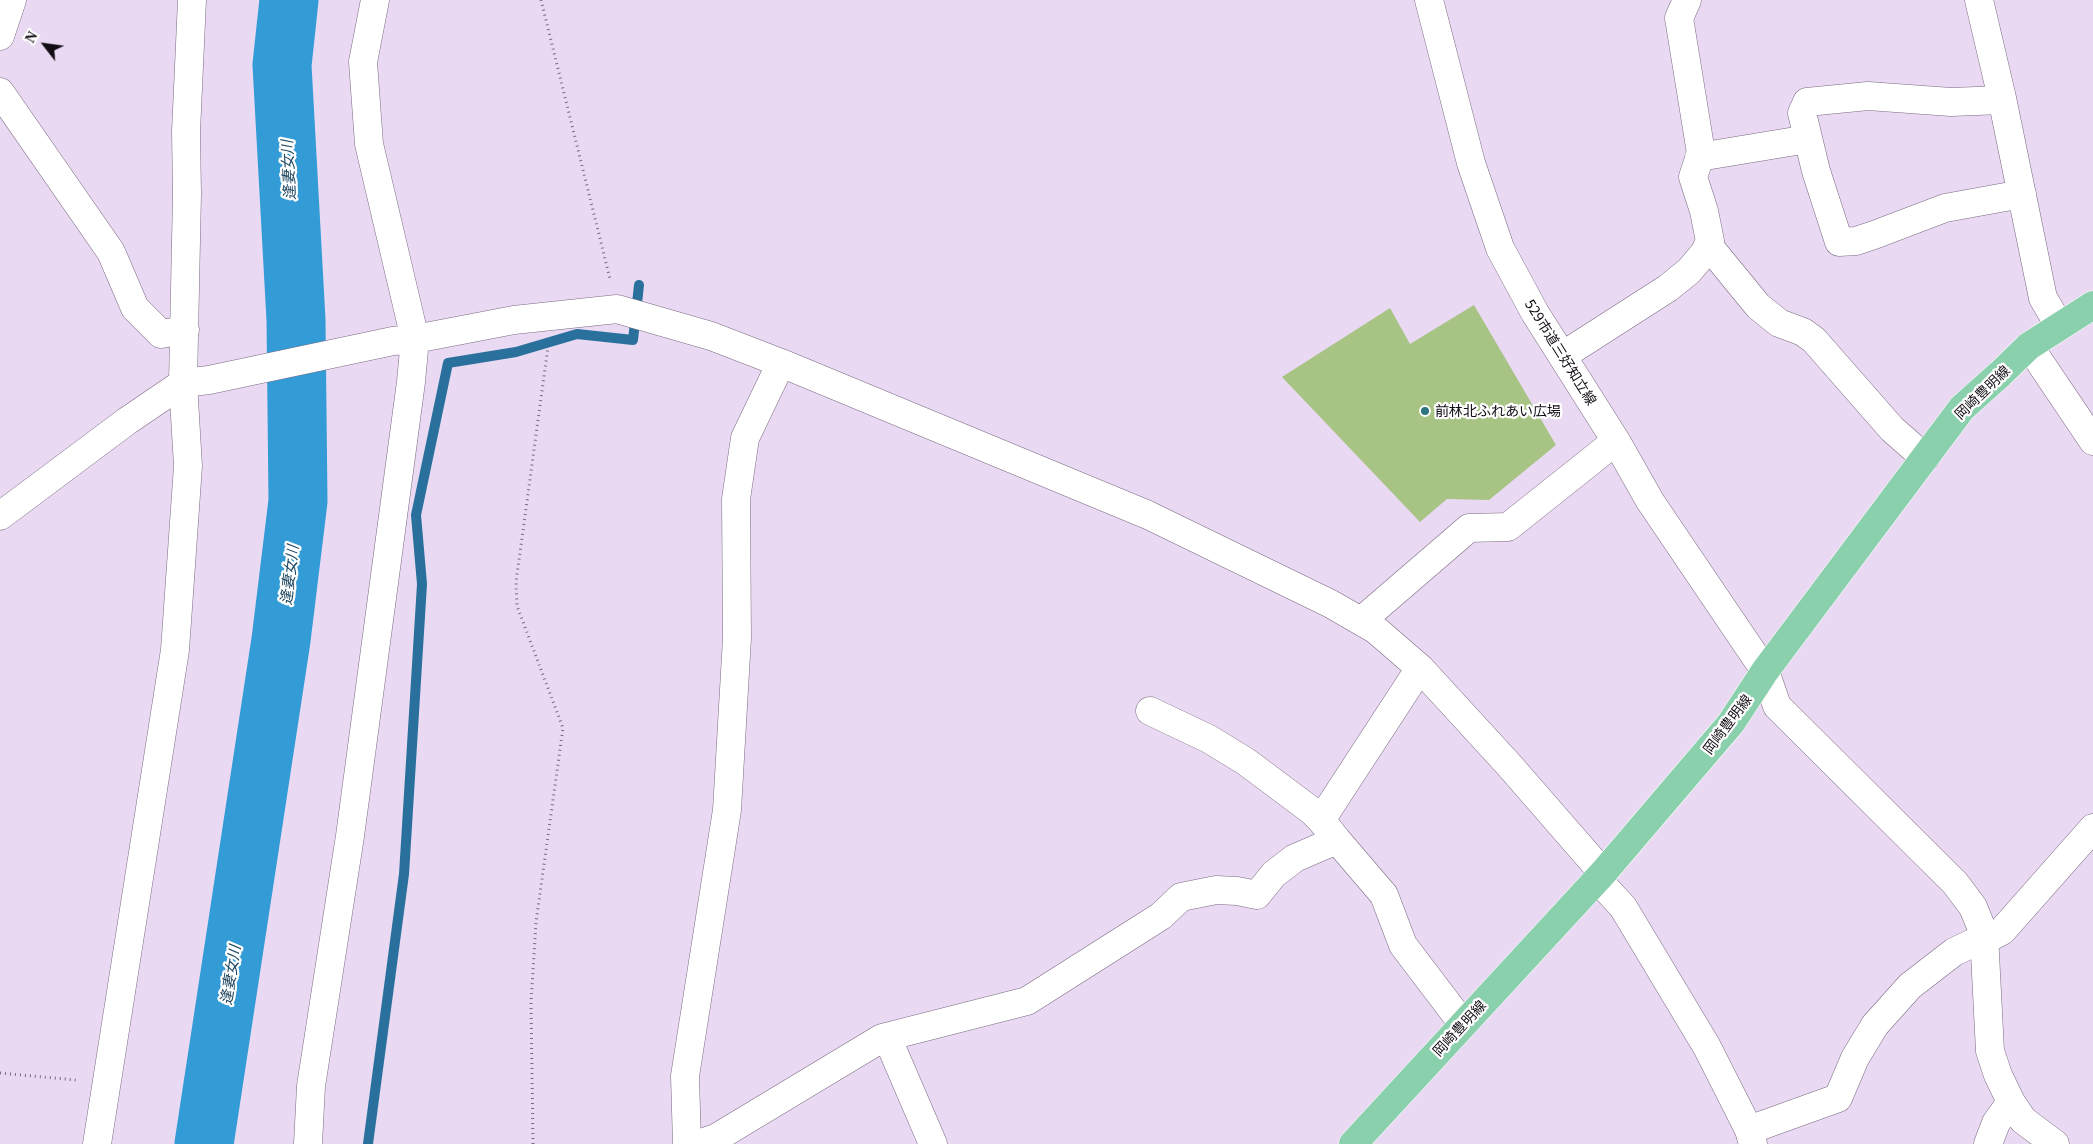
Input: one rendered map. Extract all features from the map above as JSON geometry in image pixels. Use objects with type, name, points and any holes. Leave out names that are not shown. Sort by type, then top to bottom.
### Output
[{"type":"main road","name":"岡崎豊明線","points":[[1353,1144],[1600,876],[1731,724],[1765,671],[1962,408],[2029,346],[2093,305]]},
{"type":"street","points":[[0,36],[12,0]]},
{"type":"street","points":[[96,1144],[175,650],[196,381],[185,330],[186,132],[192,0]]},
{"type":"street","points":[[308,1144],[311,1086],[351,826],[411,382],[370,144],[364,62],[375,0]]},
{"type":"street","name":"529市道三好知立線","points":[[1429,0],[1471,163],[1500,248],[1535,313],[1616,441],[1650,502],[1765,671],[1777,706],[1955,883],[1973,908],[1985,940],[1990,1051],[1998,1075],[2011,1102],[2023,1120],[2055,1144]]},
{"type":"street","points":[[1562,356],[1668,288],[1689,271],[1705,252],[1710,241],[1704,211],[1693,177],[1701,153],[1679,18],[1687,0]]},
{"type":"street","points":[[1980,0],[2043,298],[2059,325]]},
{"type":"street","points":[[0,92],[111,252],[135,308],[161,334],[185,330]]},
{"type":"street","points":[[2002,100],[1952,102],[1868,96],[1807,102],[1802,113],[1816,171],[1839,242],[1856,241],[1945,208],[2022,194]]},
{"type":"street","points":[[1699,157],[1808,139]]},
{"type":"street","points":[[1707,247],[1713,251],[1758,306],[1779,323],[1803,332],[1814,340],[1892,429],[1925,458]]},
{"type":"street","points":[[0,516],[127,422],[196,381],[404,340],[553,314],[617,309],[712,336],[1148,515],[1265,571],[1376,630],[1420,668],[1509,765],[1623,906],[1707,1047],[1751,1137],[1838,1098],[1855,1058],[1876,1025],[1910,986],[1954,952],[1977,940],[1985,940],[2002,931],[2093,828]]},
{"type":"street","points":[[2029,346],[2093,441]]},
{"type":"street","points":[[687,1144],[685,1076],[727,810],[737,638],[736,499],[745,438],[781,364]]},
{"type":"street","points":[[1361,621],[1469,528],[1508,527],[1616,441]]},
{"type":"street","points":[[698,1144],[716,1138],[828,1070],[887,1037],[1027,1001],[1161,916],[1181,897],[1216,890],[1237,891],[1257,895],[1274,874],[1329,830],[1420,668]]},
{"type":"street","points":[[1150,711],[1209,739],[1244,761],[1312,811],[1384,895],[1403,945],[1463,1024]]},
{"type":"street","points":[[887,1037],[933,1144]]},
{"type":"street","points":[[1988,1144],[1996,1123],[2011,1102]]},
{"type":"path","points":[[540,0],[617,309]]},
{"type":"path","points":[[532,1144],[531,1003],[536,922],[563,728],[517,606],[516,582],[553,314]]},
{"type":"path","points":[[0,1073],[106,1084]]},
{"type":"green space","name":"前林北ふれあい広場","points":[[1474,305],[1556,445],[1489,500],[1447,499],[1420,522],[1282,377],[1390,308],[1410,344]]},
{"type":"waterway","name":"逢妻女川","points":[[204,1144],[281,640],[298,501],[296,320],[282,65],[289,0]]},
{"type":"waterway","points":[[368,1144],[404,874],[422,584],[416,515],[448,363],[516,352],[577,334],[633,340],[639,285]]},
{"type":"place","name":"前林北ふれあい広場","points":[[1425,411]]}]
